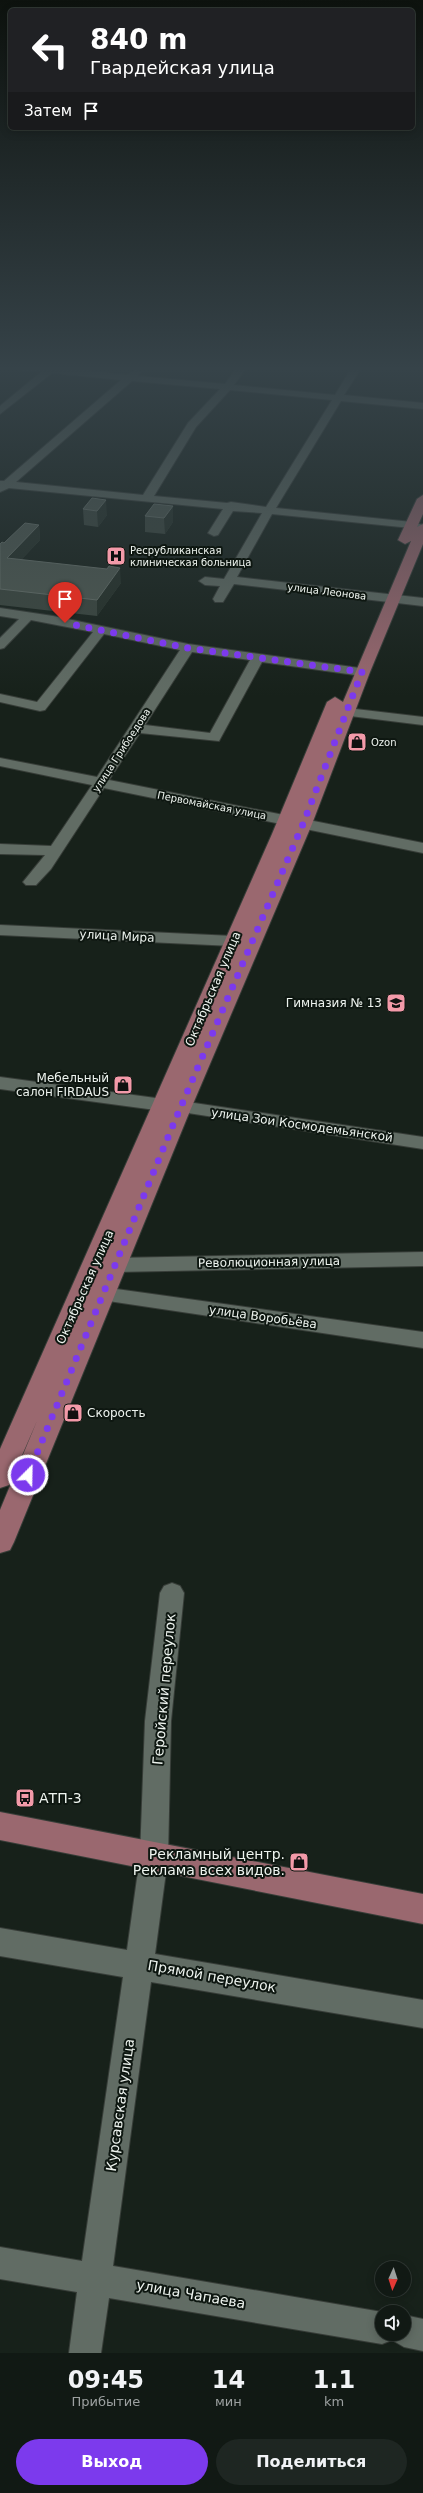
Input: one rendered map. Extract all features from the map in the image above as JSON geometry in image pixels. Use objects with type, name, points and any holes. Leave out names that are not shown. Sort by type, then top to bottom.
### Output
[{"type":"main road","name":"Октябрьская улица","points":[[0,1478],[172,1106],[294,822],[386,598],[420,527],[423,499]]},
{"type":"main road","name":"Октябрьская улица","points":[[0,1542],[115,1265],[233,941],[294,822],[347,712],[355,671]]},
{"type":"main road","points":[[0,1826],[423,1908]]},
{"type":"street","points":[[2,486],[13,477]]},
{"type":"street","points":[[147,498],[160,477]]},
{"type":"street","points":[[219,599],[290,477]]},
{"type":"street","points":[[2,486],[231,505],[420,527]]},
{"type":"street","points":[[214,533],[231,505]]},
{"type":"street","name":"улица Леонова","points":[[205,580],[423,602]]},
{"type":"street","points":[[0,612],[28,616],[188,648],[355,671]]},
{"type":"street","points":[[0,645],[28,616]]},
{"type":"street","points":[[0,698],[36,711],[101,630]]},
{"type":"street","name":"улица Грибоедова","points":[[31,882],[46,866],[54,851],[134,728],[188,648]]},
{"type":"street","points":[[134,728],[214,738],[258,657]]},
{"type":"street","points":[[347,712],[423,721]]},
{"type":"street","name":"Первомайская улица","points":[[0,762],[423,848]]},
{"type":"street","points":[[0,849],[54,851]]},
{"type":"street","name":"улица Мира","points":[[0,930],[233,941]]},
{"type":"street","name":"улица Зои Космодемьянской","points":[[0,1083],[172,1106],[423,1143]]},
{"type":"street","name":"Революционная улица","points":[[115,1265],[423,1259]]},
{"type":"street","name":"улица Воробьёва","points":[[102,1294],[423,1340]]},
{"type":"street","name":"Геройский переулок","points":[[154,1857],[158,1721],[172,1592]]},
{"type":"street","name":"Курсавская улица","points":[[85,2353],[154,1857]]},
{"type":"street","name":"Прямой переулок","points":[[0,1942],[139,1964],[423,2014]]},
{"type":"street","name":"улица Чапаева","points":[[0,2263],[96,2278],[375,2327]]},
{"type":"street","points":[[411,2332],[423,2335]]},
{"type":"building","points":[[92,498],[106,500],[97,511],[83,509]]},
{"type":"building","points":[[154,504],[173,506],[164,518],[145,516]]},
{"type":"building","points":[[25,523],[39,525],[7,558],[107,569],[109,566],[120,568],[97,600],[0,589],[0,544],[2,542],[4,543]]},
{"type":"place","name":"Ресрубликанская клиническая больница","points":[[116,556]]},
{"type":"place","name":"Ozon","points":[[357,742]]},
{"type":"place","name":"Гимназия № 13","points":[[396,1003]]},
{"type":"place","name":"Мебельный салон FIRDAUS","points":[[123,1085]]},
{"type":"place","name":"Скорость","points":[[73,1413]]},
{"type":"place","name":"АТП-3","points":[[25,1798]]},
{"type":"place","name":"Рекламный центр. Реклама всех видов.","points":[[299,1862]]},
{"type":"route","points":[[28,1475],[176,1118],[303,824],[362,672],[188,648],[65,623]]}]
